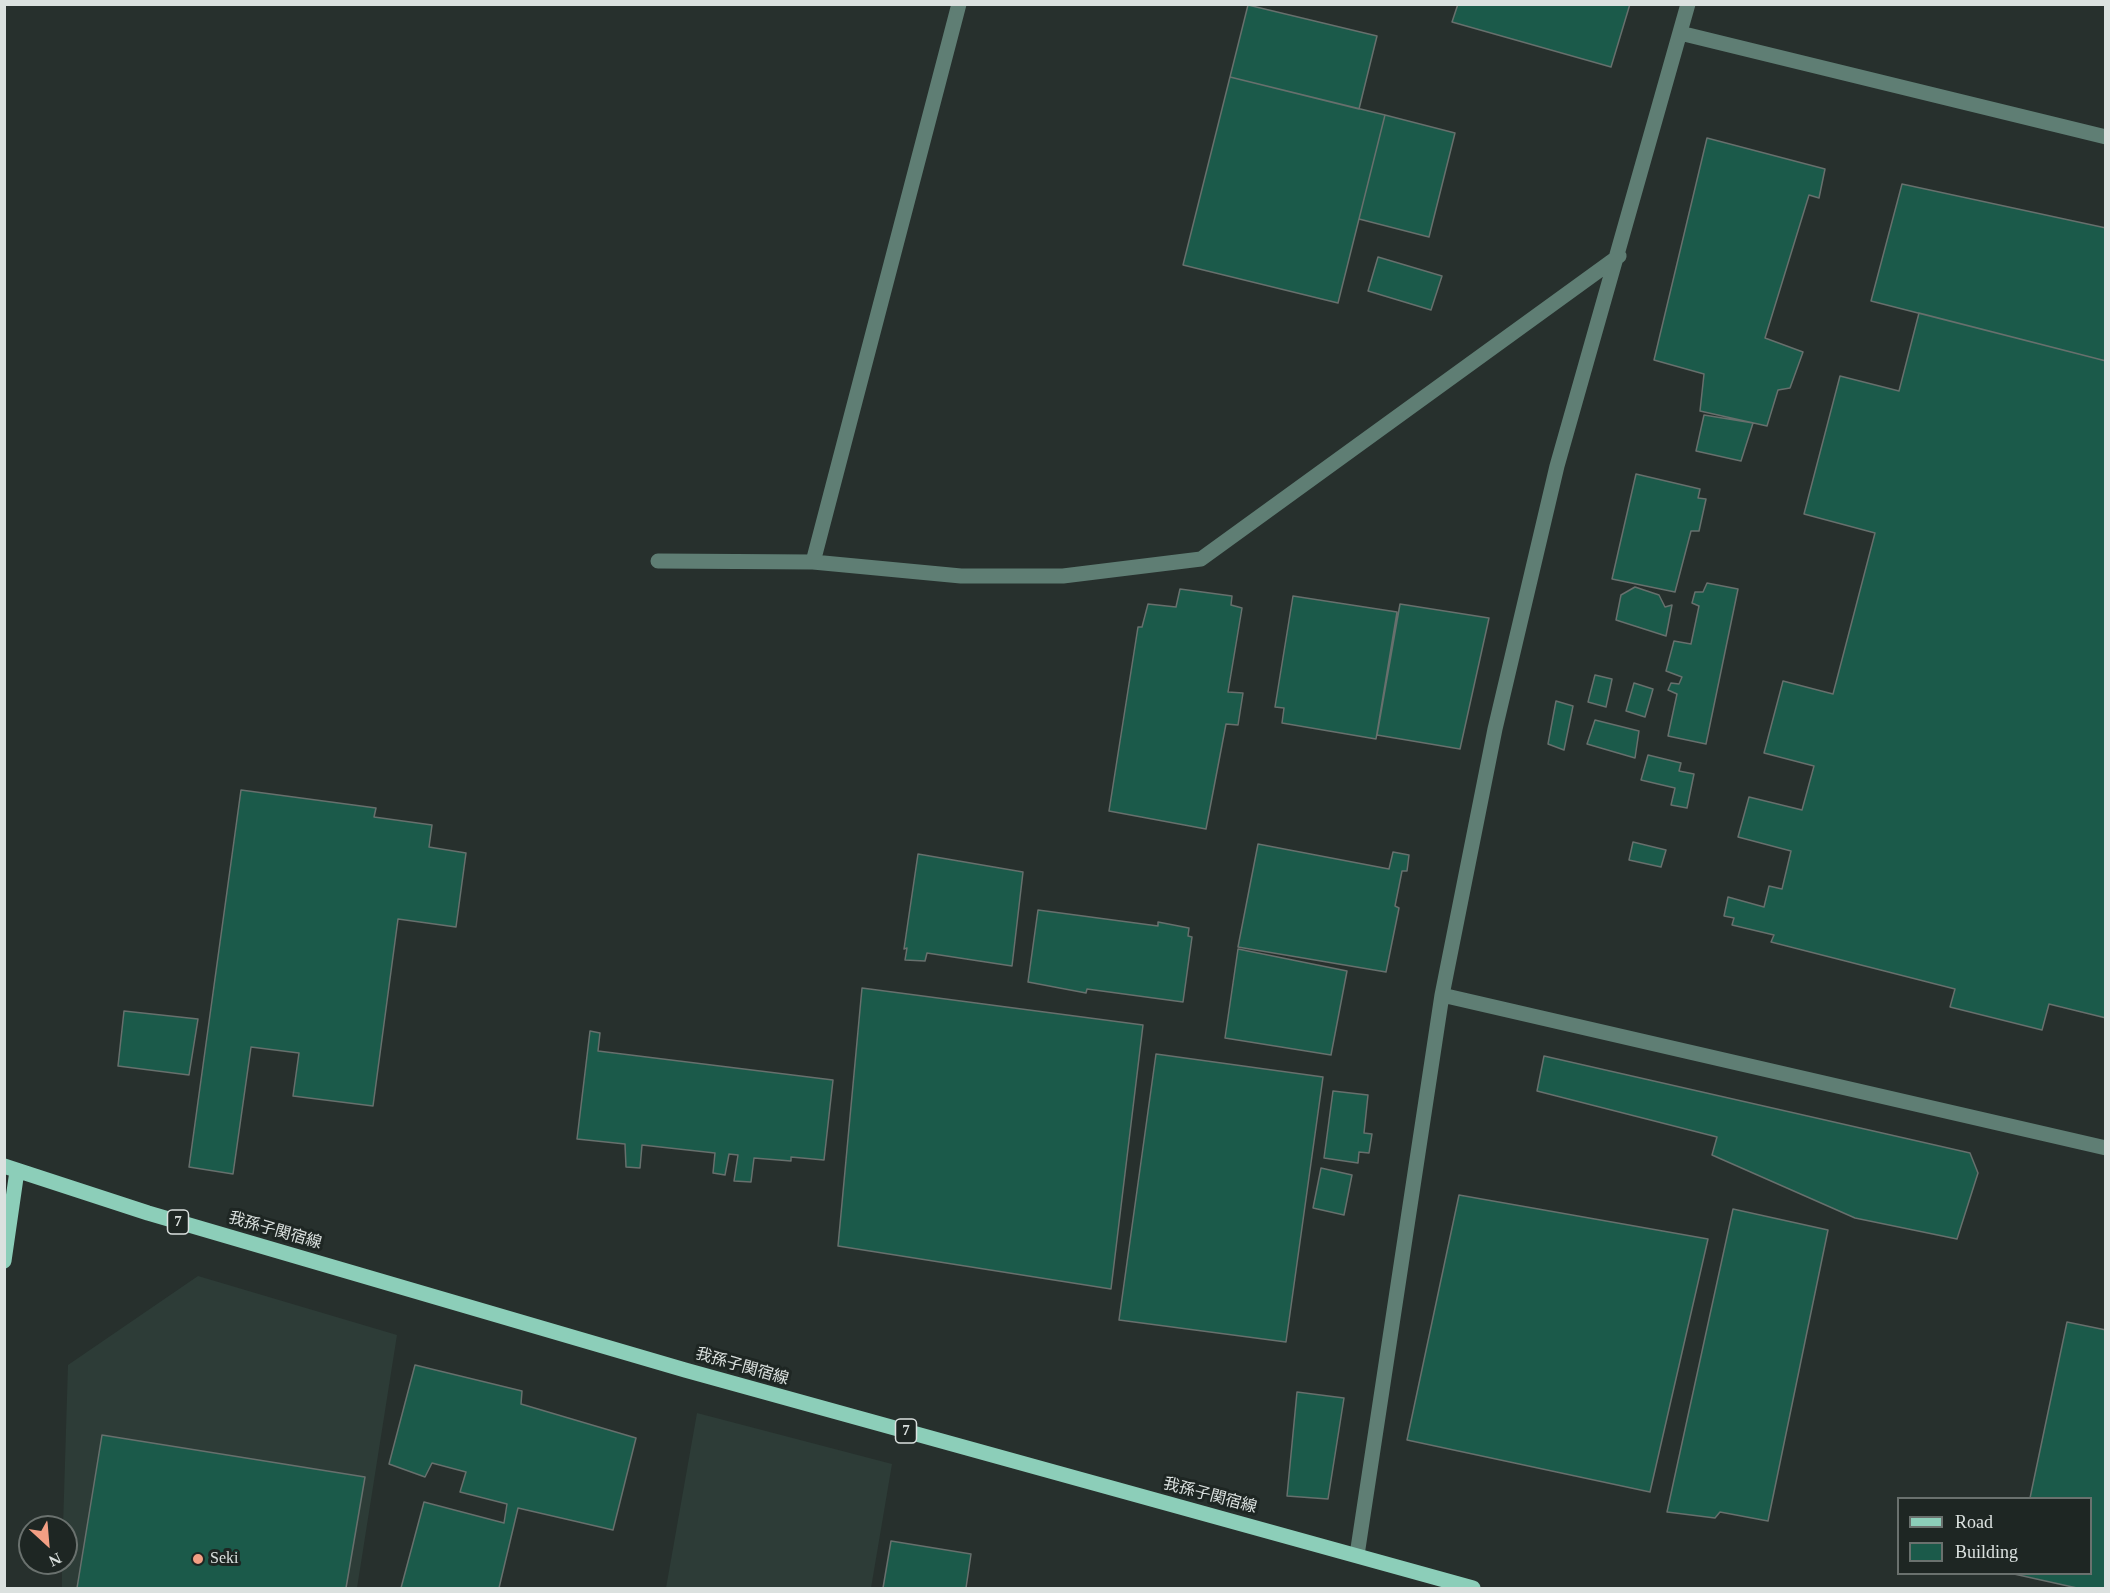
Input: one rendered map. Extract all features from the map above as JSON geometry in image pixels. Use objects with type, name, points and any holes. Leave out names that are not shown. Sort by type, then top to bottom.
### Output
[{"type":"main road","name":"我孫子関宿線","points":[[10,1168],[148,1214],[712,1378],[1473,1588]]},
{"type":"main road","points":[[4,1261],[10,1168]]},
{"type":"street","points":[[813,562],[959,4]]},
{"type":"street","points":[[1357,1555],[1442,995],[1495,729],[1557,466],[1688,4]]},
{"type":"street","points":[[1680,33],[2106,137]]},
{"type":"street","points":[[658,561],[813,562],[961,576],[1063,576],[1201,559],[1618,256]]},
{"type":"street","points":[[1442,995],[2106,1148]]},
{"type":"shaded area","points":[[198,1276],[397,1335],[357,1588],[62,1588],[62,1575],[78,1575],[78,1515],[63,1515],[68,1365]]},
{"type":"shaded area","points":[[697,1413],[892,1464],[871,1588],[666,1588]]},
{"type":"building","points":[[1458,4],[1630,4],[1611,67],[1452,22]]},
{"type":"building","points":[[1248,5],[1377,36],[1359,109],[1230,77]]},
{"type":"building","points":[[1230,77],[1385,115],[1338,303],[1183,265]]},
{"type":"building","points":[[1385,115],[1455,133],[1429,237],[1359,219]]},
{"type":"building","points":[[1707,138],[1825,169],[1819,198],[1809,195],[1765,338],[1803,352],[1790,388],[1778,390],[1767,426],[1700,411],[1704,374],[1654,360]]},
{"type":"building","points":[[1902,184],[2106,228],[2106,361],[1871,301]]},
{"type":"building","points":[[1378,257],[1442,276],[1431,310],[1368,291]]},
{"type":"building","points":[[1919,313],[2106,361],[2106,1018],[2049,1004],[2042,1030],[1950,1007],[1955,989],[1771,942],[1774,935],[1732,925],[1734,918],[1724,916],[1728,897],[1764,907],[1769,886],[1782,889],[1791,851],[1738,837],[1749,797],[1802,810],[1814,766],[1764,753],[1783,681],[1833,694],[1875,533],[1804,514],[1840,376],[1899,391]]},
{"type":"building","points":[[1704,415],[1753,423],[1741,461],[1696,451]]},
{"type":"building","points":[[1636,474],[1700,489],[1698,498],[1706,499],[1699,531],[1691,531],[1675,592],[1612,579]]},
{"type":"building","points":[[1707,583],[1738,589],[1706,744],[1668,736],[1677,694],[1668,690],[1671,683],[1679,684],[1682,677],[1666,671],[1674,641],[1691,644],[1699,606],[1692,603],[1695,592],[1703,592]]},
{"type":"building","points":[[1635,587],[1659,595],[1665,607],[1672,605],[1666,636],[1616,620],[1621,595]]},
{"type":"building","points":[[1180,589],[1232,596],[1231,605],[1242,608],[1228,692],[1243,693],[1238,725],[1226,724],[1206,829],[1109,811],[1138,627],[1142,627],[1148,604],[1176,607]]},
{"type":"building","points":[[1293,596],[1397,612],[1376,739],[1282,723],[1284,708],[1275,707]]},
{"type":"building","points":[[1400,604],[1489,618],[1460,749],[1377,735]]},
{"type":"building","points":[[1595,675],[1612,679],[1606,707],[1588,702]]},
{"type":"building","points":[[1634,683],[1653,689],[1645,717],[1626,711]]},
{"type":"building","points":[[1556,701],[1573,706],[1564,750],[1548,744]]},
{"type":"building","points":[[1595,720],[1639,731],[1635,758],[1587,744]]},
{"type":"building","points":[[1648,755],[1681,763],[1679,771],[1694,774],[1687,808],[1671,805],[1675,788],[1641,780]]},
{"type":"building","points":[[241,790],[376,808],[374,817],[432,825],[429,847],[466,853],[456,927],[398,919],[373,1106],[293,1096],[299,1053],[251,1047],[233,1174],[189,1167]]},
{"type":"building","points":[[1633,842],[1666,850],[1661,867],[1629,860]]},
{"type":"building","points":[[1258,844],[1389,869],[1393,852],[1409,855],[1407,871],[1402,871],[1395,906],[1399,908],[1386,972],[1238,947]]},
{"type":"building","points":[[918,854],[1023,872],[1012,966],[927,953],[925,961],[905,960],[907,948],[904,949]]},
{"type":"building","points":[[1038,910],[1158,926],[1158,922],[1189,928],[1188,936],[1192,937],[1183,1002],[1087,989],[1086,993],[1028,982]]},
{"type":"building","points":[[1238,949],[1347,971],[1331,1055],[1225,1038]]},
{"type":"building","points":[[862,988],[1143,1025],[1111,1289],[838,1246]]},
{"type":"building","points":[[124,1011],[198,1019],[189,1075],[118,1066]]},
{"type":"building","points":[[590,1031],[600,1033],[598,1051],[833,1080],[824,1160],[791,1157],[791,1161],[754,1158],[751,1182],[734,1181],[738,1155],[729,1154],[725,1175],[713,1173],[715,1153],[642,1145],[640,1168],[626,1167],[625,1144],[577,1139]]},
{"type":"building","points":[[1156,1054],[1323,1077],[1286,1342],[1119,1320]]},
{"type":"building","points":[[1544,1056],[1970,1153],[1978,1173],[1957,1239],[1855,1218],[1712,1155],[1717,1137],[1537,1091]]},
{"type":"building","points":[[1333,1091],[1368,1095],[1364,1133],[1372,1134],[1369,1153],[1359,1152],[1358,1163],[1324,1158]]},
{"type":"building","points":[[1321,1168],[1352,1175],[1344,1215],[1313,1208]]},
{"type":"building","points":[[1459,1195],[1708,1239],[1650,1492],[1407,1440]]},
{"type":"building","points":[[1733,1209],[1828,1230],[1768,1521],[1720,1512],[1715,1518],[1667,1512]]},
{"type":"building","points":[[2067,1322],[2106,1330],[2106,1588],[2077,1588],[2018,1575],[2092,1575],[2092,1497],[2030,1497]]},
{"type":"building","points":[[415,1365],[522,1391],[521,1404],[636,1438],[613,1530],[518,1508],[499,1588],[401,1588],[424,1502],[504,1523],[507,1504],[460,1492],[466,1472],[432,1463],[425,1477],[389,1464]]},
{"type":"building","points":[[1297,1392],[1344,1398],[1328,1499],[1287,1496]]},
{"type":"building","points":[[102,1435],[365,1477],[346,1588],[77,1588]]},
{"type":"building","points":[[891,1541],[971,1554],[966,1588],[883,1588]]},
{"type":"place","name":"Seki","points":[[198,1559]]}]
